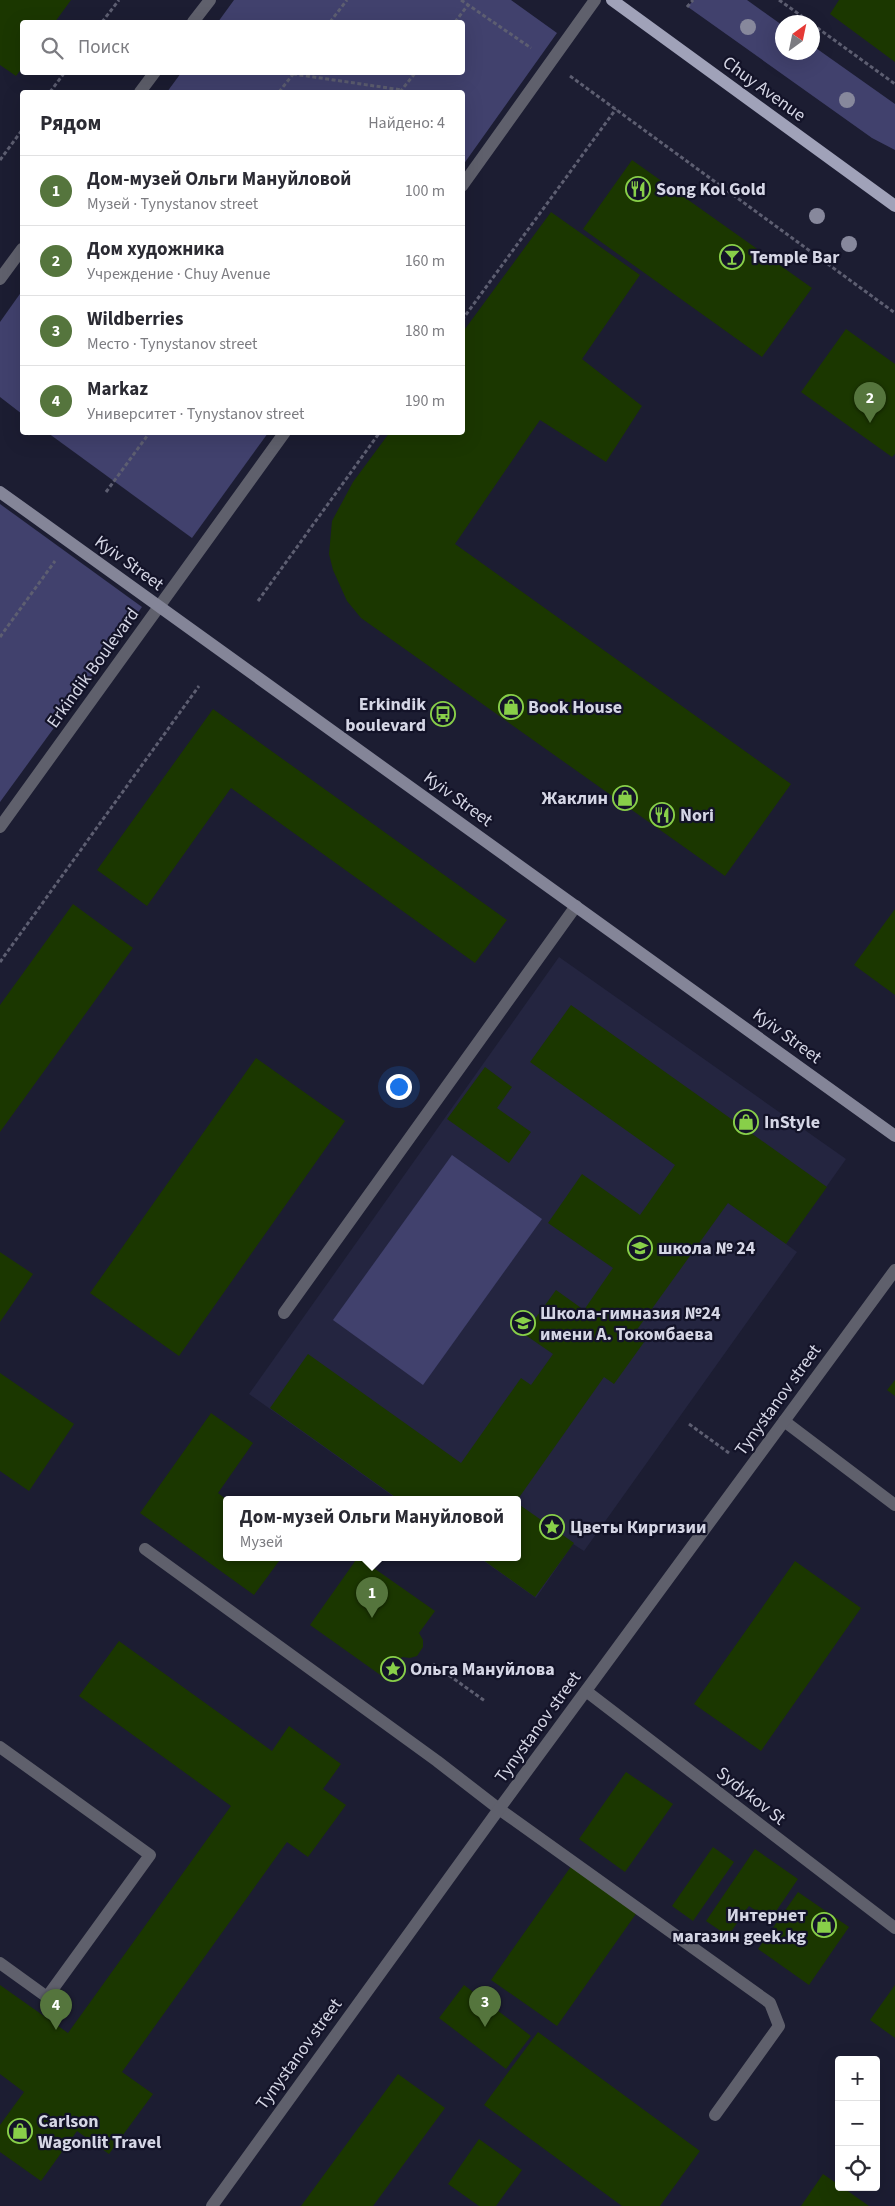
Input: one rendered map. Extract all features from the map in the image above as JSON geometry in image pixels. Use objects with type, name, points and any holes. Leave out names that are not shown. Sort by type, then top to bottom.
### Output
[{"type":"main road","name":"Chuy Avenue","points":[[612,0],[895,206]]},
{"type":"main road","name":"Kyiv Street","points":[[0,492],[895,1136]]},
{"type":"street","points":[[195,20],[210,0]]},
{"type":"street","points":[[465,182],[595,0]]},
{"type":"street","points":[[142,90],[153,75]]},
{"type":"street","points":[[0,278],[20,252]]},
{"type":"street","name":"Erkindik Boulevard","points":[[0,827],[283,435]]},
{"type":"street","points":[[284,1313],[576,906]]},
{"type":"street","name":"Tynystanov street","points":[[212,2206],[499,1809],[895,1270]]},
{"type":"street","points":[[784,1422],[895,1505]]},
{"type":"street","points":[[146,1549],[437,1761],[499,1809],[770,2003],[779,2026],[715,2115]]},
{"type":"street","name":"Sydykov St","points":[[586,1691],[895,1928]]},
{"type":"street","points":[[0,1747],[150,1855],[47,1997],[0,1963]]},
{"type":"path","points":[[104,20],[119,0]]},
{"type":"path","points":[[332,20],[347,0]]},
{"type":"path","points":[[461,0],[534,50]]},
{"type":"path","points":[[688,7],[693,0]]},
{"type":"path","points":[[779,0],[800,15]]},
{"type":"path","points":[[457,20],[468,5]]},
{"type":"path","points":[[820,30],[895,84]]},
{"type":"path","points":[[52,90],[63,75]]},
{"type":"path","points":[[280,90],[292,75]]},
{"type":"path","points":[[305,75],[395,90]]},
{"type":"path","points":[[402,90],[414,75]]},
{"type":"path","points":[[570,76],[895,314]]},
{"type":"path","points":[[465,316],[616,109]]},
{"type":"path","points":[[0,160],[20,133]]},
{"type":"path","points":[[106,492],[148,435]]},
{"type":"path","points":[[258,601],[378,435]]},
{"type":"path","points":[[0,637],[61,553]]},
{"type":"path","points":[[0,962],[199,686]]},
{"type":"path","points":[[433,1664],[485,1701]]},
{"type":"shaded area","points":[[234,0],[511,0],[557,33],[465,162],[465,90],[168,90],[180,75],[465,75],[465,20],[219,20]]},
{"type":"shaded area","points":[[693,0],[747,0],[775,20],[775,60],[820,60],[820,51],[895,104],[895,150],[872,138],[688,7]]},
{"type":"shaded area","points":[[20,294],[20,412],[0,397],[0,322]]},
{"type":"shaded area","points":[[51,435],[267,435],[192,538]]},
{"type":"shaded area","points":[[0,504],[142,607],[0,802]]},
{"type":"shaded area","name":"Школа-гимназия №24 имени А. Токомбаева","points":[[559,957],[846,1159],[786,1244],[797,1252],[584,1551],[573,1544],[536,1598],[484,1561],[521,1561],[521,1496],[393,1496],[249,1394]]},
{"type":"shaded area","points":[[452,1155],[542,1219],[423,1385],[333,1320]]},
{"type":"building","points":[[0,0],[71,0],[56,20],[20,20],[20,71],[16,76],[0,65]]},
{"type":"building","points":[[839,0],[895,0],[895,62],[830,14]]},
{"type":"building","points":[[632,160],[812,288],[762,357],[583,229]]},
{"type":"building","points":[[551,212],[640,275],[582,359],[642,406],[606,462],[540,420],[455,544],[791,784],[725,876],[361,618],[347,601],[333,570],[329,554],[332,521],[353,482],[388,435],[465,435],[465,329]]},
{"type":"building","points":[[846,329],[895,364],[895,454],[892,457],[801,392]]},
{"type":"building","points":[[213,709],[507,920],[475,963],[231,788],[147,906],[97,870]]},
{"type":"building","points":[[73,904],[133,948],[0,1132],[0,1005]]},
{"type":"building","points":[[895,909],[895,995],[854,965]]},
{"type":"building","name":"школа № 24","points":[[571,1005],[827,1187],[786,1244],[728,1203],[636,1331],[647,1338],[614,1384],[604,1377],[520,1496],[394,1496],[270,1408],[308,1354],[461,1463],[521,1378],[531,1385],[553,1354],[524,1334],[556,1290],[584,1310],[613,1268],[548,1223],[582,1174],[640,1215],[675,1165],[530,1062]]},
{"type":"building","points":[[256,1058],[345,1121],[179,1356],[90,1293]]},
{"type":"building","points":[[485,1067],[512,1087],[497,1108],[531,1132],[509,1163],[447,1119]]},
{"type":"building","points":[[0,1252],[33,1274],[0,1322]]},
{"type":"building","points":[[0,1373],[74,1424],[29,1491],[0,1471]]},
{"type":"building","points":[[895,1380],[895,1396],[887,1390]]},
{"type":"building","points":[[211,1413],[253,1443],[218,1493],[223,1497],[223,1561],[279,1561],[254,1595],[140,1513]]},
{"type":"building","points":[[521,1506],[574,1543],[535,1597],[485,1561],[521,1561]]},
{"type":"building","points":[[355,1561],[364,1561],[435,1611],[419,1633],[423,1640],[423,1647],[417,1656],[410,1658],[402,1657],[386,1679],[310,1625]]},
{"type":"building","points":[[795,1561],[861,1608],[761,1751],[694,1704]]},
{"type":"building","points":[[119,1641],[272,1751],[289,1726],[341,1764],[323,1789],[346,1805],[308,1857],[287,1842],[122,2072],[153,2094],[109,2154],[77,2131],[41,2181],[0,2152],[0,2125],[24,2092],[0,2074],[0,1985],[68,2033],[231,1806],[79,1696]]},
{"type":"building","points":[[626,1772],[673,1804],[625,1872],[579,1839]]},
{"type":"building","points":[[713,1847],[734,1862],[693,1921],[672,1906]]},
{"type":"building","points":[[755,1849],[798,1879],[770,1920],[749,1906],[728,1936],[706,1921]]},
{"type":"building","points":[[572,1865],[638,1911],[557,2026],[491,1980]]},
{"type":"building","points":[[798,1892],[849,1927],[809,1985],[758,1949]]},
{"type":"building","points":[[464,1985],[531,2036],[506,2069],[439,2018]]},
{"type":"building","points":[[895,1985],[895,2038],[870,2020]]},
{"type":"building","points":[[538,2032],[700,2151],[660,2206],[622,2206],[484,2105]]},
{"type":"building","points":[[398,2074],[445,2108],[373,2206],[301,2206]]},
{"type":"building","points":[[479,2139],[522,2170],[496,2206],[479,2206],[448,2184]]},
{"type":"building","points":[[823,2174],[835,2182],[835,2191],[848,2191],[869,2206],[801,2206]]},
{"type":"place","name":"Song Kol Gold","points":[[638,189]]},
{"type":"place","name":"Temple Bar","points":[[732,257]]},
{"type":"place","name":"Дом художника","points":[[870,423]]},
{"type":"place","name":"Book House","points":[[511,707]]},
{"type":"place","name":"Erkindik boulevard","points":[[443,714]]},
{"type":"place","name":"Жаклин","points":[[625,798]]},
{"type":"place","name":"Nori","points":[[662,815]]},
{"type":"place","name":"InStyle","points":[[746,1122]]},
{"type":"place","name":"школа № 24","points":[[640,1248]]},
{"type":"place","name":"Школа-гимназия №24 имени А. Токомбаева","points":[[523,1323]]},
{"type":"place","name":"Цветы Киргизии","points":[[552,1527]]},
{"type":"place","name":"Дом-музей Ольги Мануйловой","points":[[372,1618]]},
{"type":"place","name":"Ольга Мануйлова","points":[[393,1669]]},
{"type":"place","name":"Интернет магазин geek.kg","points":[[824,1925]]},
{"type":"place","name":"Wildberries","points":[[485,2027]]},
{"type":"place","name":"Markaz","points":[[56,2030]]},
{"type":"place","name":"Carlson Wagonlit Travel","points":[[20,2131]]}]
